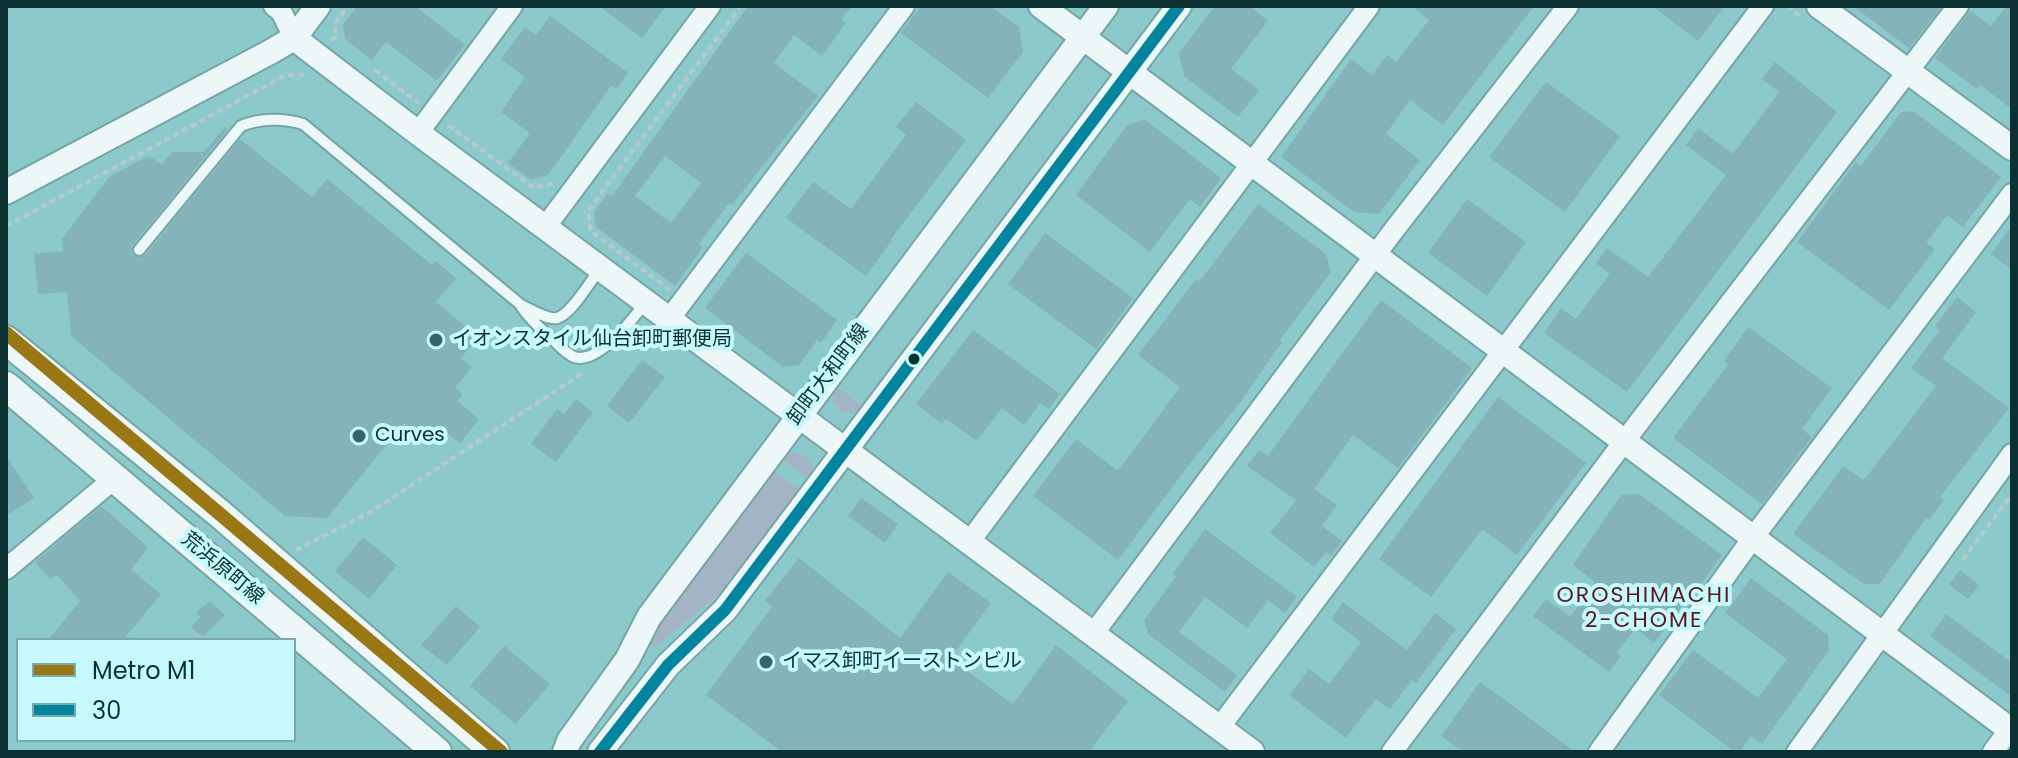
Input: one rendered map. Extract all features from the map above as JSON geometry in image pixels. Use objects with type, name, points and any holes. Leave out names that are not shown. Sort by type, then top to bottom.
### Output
[{"type":"main road","name":"荒浜原町線","points":[[6,340],[220,514],[495,752]]},
{"type":"main road","name":"荒浜原町線","points":[[6,386],[437,752]]},
{"type":"street","points":[[274,6],[281,11],[294,38],[418,133],[1252,752]]},
{"type":"street","points":[[6,192],[294,38],[318,6]]},
{"type":"street","points":[[418,133],[512,6]]},
{"type":"street","points":[[546,226],[710,6]]},
{"type":"street","points":[[670,318],[904,6]]},
{"type":"street","points":[[1041,6],[1623,443],[2011,729],[1993,752]]},
{"type":"street","name":"卸町大和町線","points":[[565,752],[569,741],[627,660],[649,617],[1106,6]]},
{"type":"street","points":[[600,752],[668,665],[725,610],[1179,6]]},
{"type":"street","points":[[970,541],[1369,6]]},
{"type":"street","points":[[1093,634],[1375,255],[1568,6]]},
{"type":"street","points":[[1219,728],[1763,6]]},
{"type":"street","points":[[1819,6],[2012,148]]},
{"type":"street","points":[[1392,752],[1623,443],[1958,6]]},
{"type":"street","points":[[1599,752],[1752,539],[2012,194]]},
{"type":"street","points":[[1797,752],[2012,454]]},
{"type":"street","points":[[6,569],[115,478]]},
{"type":"lane","points":[[139,250],[241,126],[289,119],[303,124],[521,305],[554,319],[560,317],[574,304],[601,267]]},
{"type":"lane","points":[[521,305],[528,318],[573,357],[585,357],[618,336],[647,301]]},
{"type":"path","points":[[329,41],[337,39],[335,23],[348,6]]},
{"type":"path","points":[[675,294],[591,231],[588,211],[741,6]]},
{"type":"path","points":[[375,70],[424,107]]},
{"type":"path","points":[[6,226],[286,75],[302,75],[306,71]]},
{"type":"path","points":[[448,125],[534,188],[553,185],[562,172]]},
{"type":"path","points":[[294,551],[369,513],[595,365]]},
{"type":"shaded area","points":[[836,386],[865,408],[857,414],[840,411],[832,397]]},
{"type":"shaded area","points":[[788,452],[805,456],[812,468],[810,480],[780,458]]},
{"type":"shaded area","points":[[772,469],[802,492],[733,583],[654,648],[647,643]]},
{"type":"building","points":[[357,6],[415,6],[465,45],[437,81],[386,42],[372,60],[345,39],[343,25]]},
{"type":"building","points":[[599,6],[666,6],[642,38]]},
{"type":"building","points":[[748,6],[852,6],[841,19],[846,23],[822,56],[794,35],[774,63],[818,96],[732,205],[729,203],[699,244],[703,247],[675,286],[596,227],[594,212],[608,193],[612,196]],"holes":[[[665,156],[701,183],[671,223],[635,196]]]},
{"type":"building","points":[[921,6],[990,6],[1019,27],[1023,52],[988,98],[901,33]]},
{"type":"building","points":[[1215,6],[1249,6],[1268,21],[1231,69],[1259,90],[1238,117],[1184,76],[1179,53]]},
{"type":"building","points":[[1412,6],[1534,6],[1443,125],[1410,100],[1386,134],[1420,160],[1379,214],[1354,212],[1281,157],[1351,59],[1372,75],[1387,55],[1396,62],[1429,20]]},
{"type":"building","points":[[1652,6],[1725,6],[1698,41]]},
{"type":"building","points":[[1853,6],[1942,6],[1909,48]]},
{"type":"building","points":[[2006,6],[2012,6],[2012,109],[1980,85],[1977,89],[1935,58],[1970,11],[1991,26]]},
{"type":"building","points":[[550,16],[628,73],[617,89],[611,86],[548,175],[531,180],[508,163],[530,133],[501,112],[525,77],[501,59],[525,27],[536,35]]},
{"type":"building","points":[[1775,62],[1837,112],[1627,392],[1544,333],[1561,308],[1576,319],[1610,274],[1596,263],[1607,248],[1648,277],[1726,175],[1686,145],[1698,128],[1733,154],[1779,92],[1762,79]]},
{"type":"building","points":[[1546,82],[1620,136],[1565,212],[1489,157]]},
{"type":"building","points":[[916,102],[966,140],[866,276],[786,218],[813,182],[851,209],[906,135],[896,127]]},
{"type":"building","points":[[1913,111],[2001,177],[1963,227],[1947,215],[1926,243],[1935,249],[1889,310],[1797,242],[1856,162],[1861,166],[1901,112]]},
{"type":"building","points":[[1145,120],[1221,178],[1200,207],[1190,199],[1150,252],[1076,195],[1128,124]]},
{"type":"building","points":[[225,127],[228,129],[133,245],[131,252],[135,257],[145,255],[240,139],[312,197],[327,179],[432,265],[435,261],[456,278],[436,302],[478,337],[461,358],[472,367],[455,388],[463,394],[457,401],[479,419],[460,443],[438,426],[426,441],[404,423],[327,518],[285,516],[71,336],[67,292],[38,294],[34,254],[63,251],[62,239],[110,176],[149,156],[162,165],[172,152],[204,152]]},
{"type":"building","points":[[1467,199],[1526,242],[1487,296],[1428,253]]},
{"type":"building","points":[[1258,204],[1326,254],[1331,272],[1280,340],[1282,342],[1239,404],[1194,458],[1118,560],[1033,496],[1076,439],[1118,471],[1180,387],[1138,355]]},
{"type":"building","points":[[2012,226],[2012,270],[1991,254]]},
{"type":"building","points":[[1045,233],[1133,298],[1096,349],[1008,284]]},
{"type":"building","points":[[746,253],[837,320],[821,343],[817,340],[799,365],[783,367],[705,308]]},
{"type":"building","points":[[1957,297],[1976,312],[1942,358],[2009,408],[1940,497],[1944,500],[1929,520],[1926,518],[1880,584],[1864,584],[1793,534],[1843,466],[1864,480],[1936,386],[1911,368],[1940,330],[1935,326]]},
{"type":"building","points":[[1381,300],[1472,368],[1398,468],[1353,435],[1314,489],[1337,505],[1322,526],[1342,541],[1331,556],[1326,552],[1314,567],[1270,533],[1296,500],[1247,466],[1259,450],[1268,456]]},
{"type":"building","points":[[1748,327],[1832,388],[1802,429],[1812,437],[1762,504],[1673,438],[1728,365],[1724,361]]},
{"type":"building","points":[[973,330],[1060,394],[1049,409],[1040,403],[1024,425],[1002,408],[977,441],[946,419],[942,424],[916,404]]},
{"type":"building","points":[[642,360],[665,377],[629,423],[607,406]]},
{"type":"building","points":[[1498,397],[1586,463],[1517,555],[1482,529],[1431,597],[1379,559]]},
{"type":"building","points":[[576,399],[593,412],[556,462],[531,444],[557,409],[564,414]]},
{"type":"building","points":[[6,456],[34,498],[6,516]]},
{"type":"building","points":[[1639,494],[1722,555],[1654,643],[1635,628],[1617,653],[1621,656],[1609,672],[1533,616],[1546,599],[1570,617],[1595,582],[1573,565],[1621,495]]},
{"type":"building","points":[[861,498],[898,524],[885,543],[848,516]]},
{"type":"building","points":[[101,506],[148,547],[131,570],[161,594],[125,638],[50,638],[80,601],[57,575],[50,579],[35,562]]},
{"type":"building","points":[[1205,529],[1297,597],[1285,613],[1268,600],[1247,628],[1205,597],[1179,632],[1237,675],[1225,692],[1148,634],[1144,620]]},
{"type":"building","points":[[363,537],[397,565],[369,599],[335,571]]},
{"type":"building","points":[[799,558],[900,638],[948,572],[991,603],[950,659],[1013,704],[1056,645],[1128,701],[1089,752],[782,752],[706,695],[772,607],[765,601]]},
{"type":"building","points":[[1960,570],[1979,585],[1968,599],[1949,585]]},
{"type":"building","points":[[1751,578],[1828,635],[1829,650],[1762,744],[1751,736],[1740,752],[1735,752],[1659,695],[1693,650],[1758,698],[1787,659],[1725,613]]},
{"type":"building","points":[[210,601],[225,615],[203,637],[191,627],[200,617],[196,612]]},
{"type":"building","points":[[1343,602],[1407,650],[1435,613],[1456,629],[1416,683],[1412,680],[1390,709],[1376,699],[1346,738],[1289,695],[1309,669],[1329,684],[1361,642],[1331,619]]},
{"type":"building","points":[[456,606],[480,627],[447,665],[421,645]]},
{"type":"building","points":[[1946,614],[2012,663],[2012,697],[1930,636]]},
{"type":"building","points":[[504,646],[550,684],[516,724],[470,686]]},
{"type":"building","points":[[1480,682],[1575,752],[1464,752],[1441,736]]},
{"type":"metro line","name":"M1","points":[[6,333],[501,752]]},
{"type":"transit line","name":"30","points":[[600,752],[668,665],[725,610],[1179,6]]},
{"type":"place","name":"イオンスタイル仙台卸町郵便局","points":[[436,340]]},
{"type":"place","name":"Curves","points":[[359,436]]},
{"type":"place","name":"イマス卸町イーストンビル","points":[[766,662]]},
{"type":"district","name":"OROSHIMACHI 2-CHOME","points":[[1644,608]]}]
